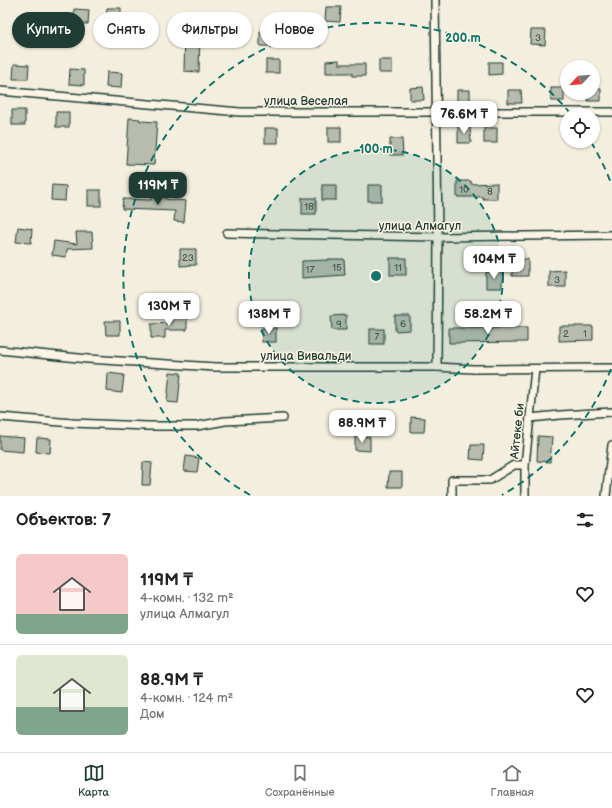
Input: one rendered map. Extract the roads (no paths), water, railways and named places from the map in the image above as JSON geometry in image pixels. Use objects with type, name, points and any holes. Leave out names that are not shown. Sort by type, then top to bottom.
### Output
[{"type":"street","points":[[434,0],[438,238],[437,367]]},
{"type":"street","name":"улица Веселая","points":[[0,91],[240,112],[612,112]]},
{"type":"street","name":"улица Алмагул","points":[[227,234],[438,238],[612,234]]},
{"type":"street","name":"улица Вивальди","points":[[0,350],[88,359],[215,367],[437,367],[473,369],[612,368]]},
{"type":"street","name":"Айтеке би","points":[[524,496],[525,465],[534,368]]},
{"type":"street","points":[[530,418],[612,412]]},
{"type":"street","points":[[0,418],[73,423],[197,426],[225,421],[283,418]]},
{"type":"street","points":[[606,496],[612,445]]},
{"type":"street","points":[[452,496],[452,480],[490,480],[514,465],[525,465]]}]
